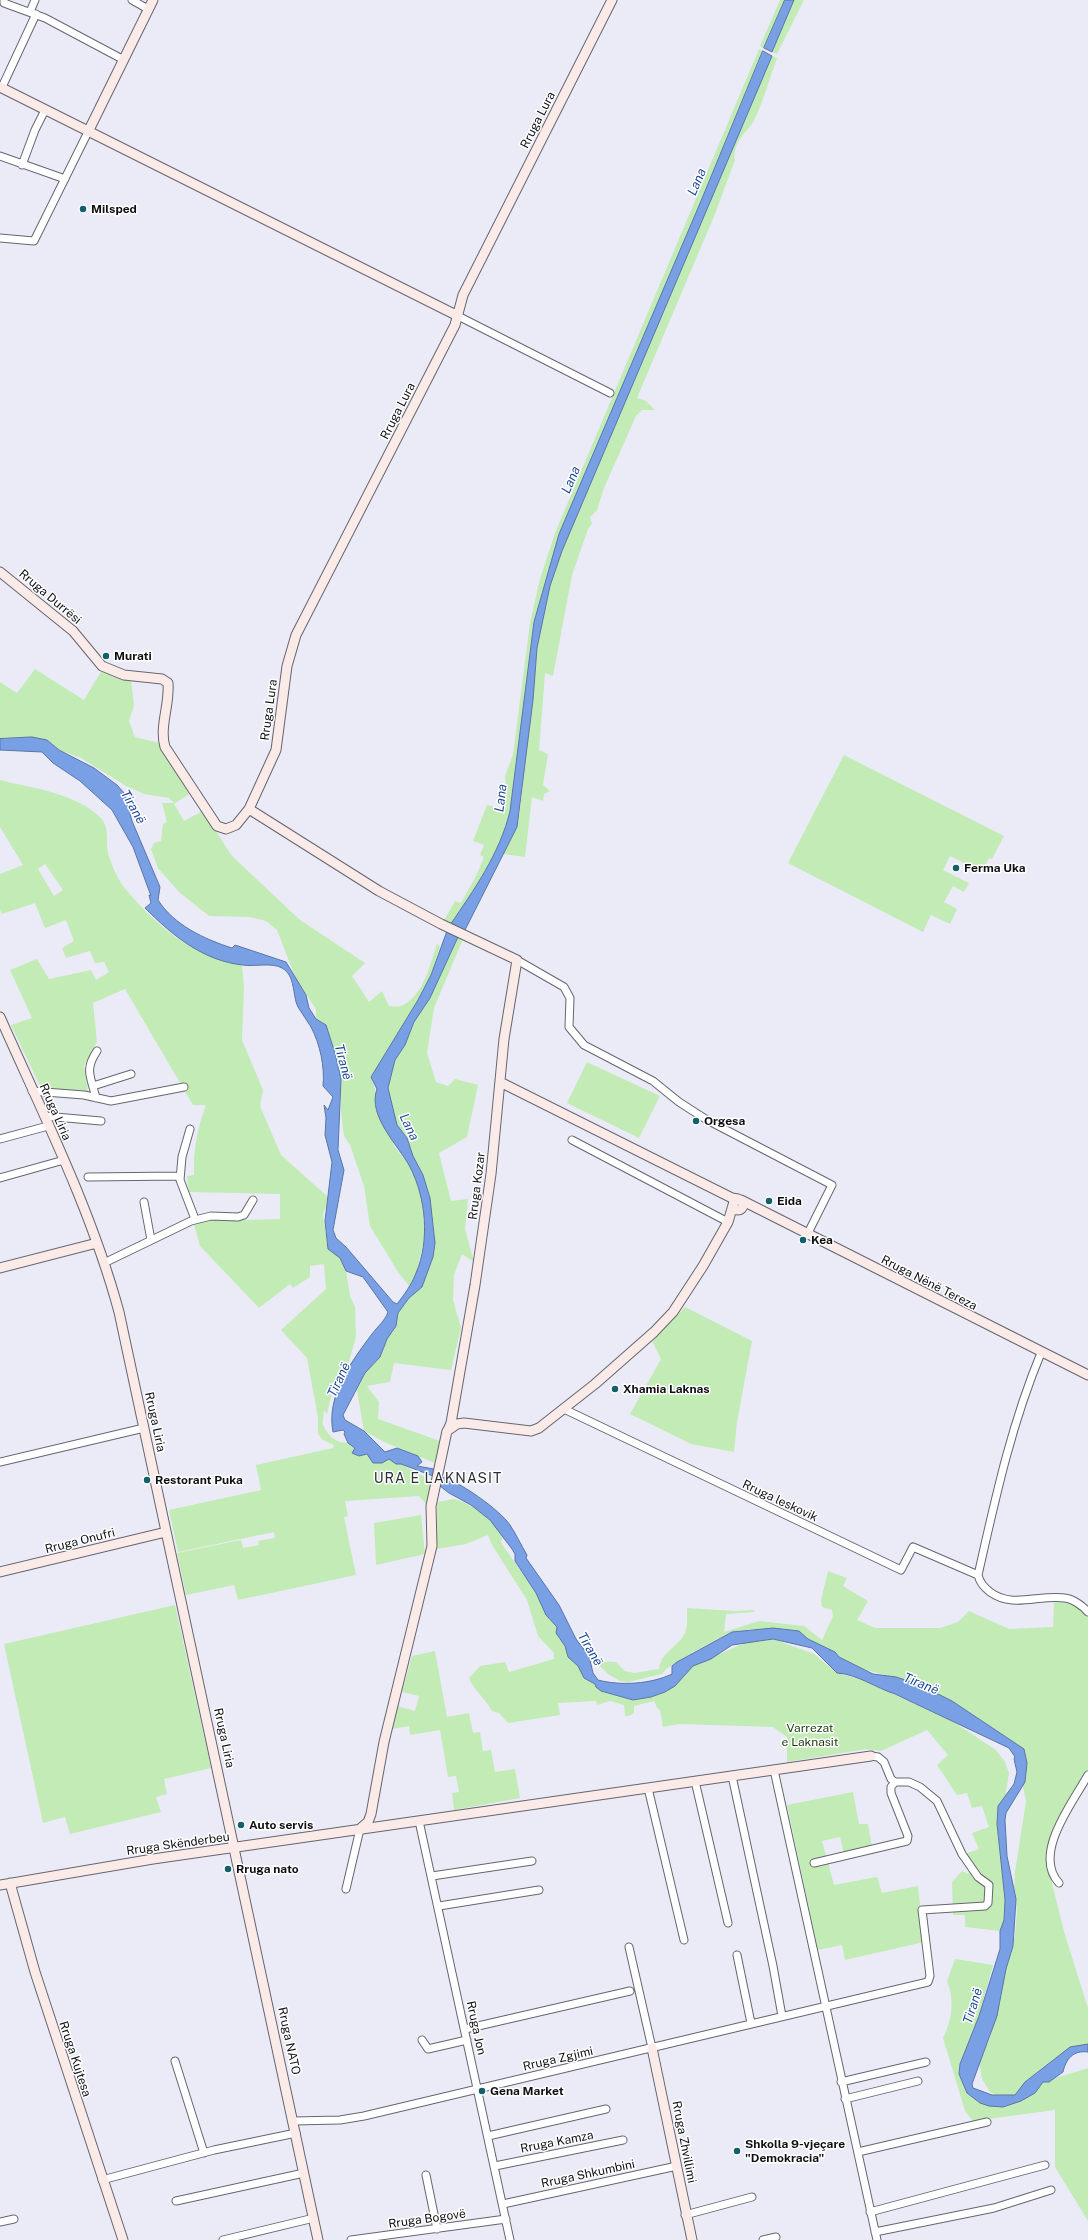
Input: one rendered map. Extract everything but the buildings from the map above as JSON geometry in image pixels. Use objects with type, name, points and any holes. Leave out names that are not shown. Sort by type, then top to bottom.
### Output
[{"type":"street","points":[[4,0],[4,3],[33,13],[124,60]]},
{"type":"street","points":[[35,0],[33,13],[1,87],[610,393]]},
{"type":"street","points":[[132,0],[148,9]]},
{"type":"street","points":[[0,238],[34,241],[153,0]]},
{"type":"street","name":"Rruga Lura","points":[[222,828],[233,827],[248,809],[276,750],[288,666],[293,642],[455,325],[463,295],[612,0]]},
{"type":"street","points":[[22,165],[35,130],[45,110]]},
{"type":"street","points":[[0,156],[65,179]]},
{"type":"street","name":"Rruga Durrësi","points":[[0,572],[73,631],[102,666],[117,674],[162,679],[168,683],[168,706],[163,733],[165,747],[212,820],[222,828]]},
{"type":"street","points":[[248,809],[356,878],[449,928],[517,960],[564,987],[570,998],[569,1026],[584,1045],[653,1081],[679,1102],[707,1120],[832,1185],[807,1235]]},
{"type":"street","name":"Rruga Kozar","points":[[446,1434],[453,1413],[475,1285],[491,1174],[504,1039],[517,960]]},
{"type":"street","name":"Rruga Liria","points":[[0,1017],[64,1160],[104,1263],[124,1335],[235,1847]]},
{"type":"street","points":[[96,1098],[89,1067],[97,1051]]},
{"type":"street","points":[[93,1086],[131,1074]]},
{"type":"street","points":[[453,1413],[458,1421],[464,1423],[531,1431],[538,1428],[564,1409],[617,1365],[654,1332],[673,1312],[696,1278],[737,1204],[500,1082]]},
{"type":"street","points":[[32,1090],[96,1098],[106,1101],[118,1100],[184,1086]]},
{"type":"street","points":[[44,1116],[101,1121]]},
{"type":"street","points":[[0,1139],[48,1126]]},
{"type":"street","points":[[190,1129],[182,1157],[180,1176],[182,1187],[195,1220]]},
{"type":"street","points":[[572,1140],[728,1222]]},
{"type":"street","points":[[0,1178],[64,1160]]},
{"type":"street","points":[[88,1177],[180,1176]]},
{"type":"street","points":[[104,1263],[195,1220],[211,1216],[238,1218],[244,1215],[253,1200]]},
{"type":"street","points":[[144,1202],[151,1240]]},
{"type":"street","name":"Rruga Nënë Tereza","points":[[737,1204],[761,1211],[1041,1353],[1088,1375]]},
{"type":"street","points":[[0,1268],[97,1243]]},
{"type":"street","points":[[1041,1353],[1020,1406],[1003,1467],[978,1575],[984,1587],[999,1598],[1017,1601],[1066,1598],[1077,1603],[1088,1612]]},
{"type":"street","name":"Rruga leskovik","points":[[564,1409],[901,1570],[914,1547],[978,1575]]},
{"type":"street","points":[[346,1889],[360,1829],[368,1822],[372,1814],[384,1742],[432,1546],[431,1506],[446,1434],[457,1424],[464,1423]]},
{"type":"street","points":[[0,1462],[144,1428]]},
{"type":"street","name":"Rruga Onufri","points":[[0,1572],[166,1532]]},
{"type":"street","points":[[814,1863],[907,1841],[908,1836],[890,1793],[891,1787],[895,1782],[891,1779],[884,1762],[878,1757],[871,1756]]},
{"type":"street","name":"Rruga Skënderbeu","points":[[0,1885],[235,1847],[871,1756]]},
{"type":"street","points":[[774,1770],[841,2082],[877,2240]]},
{"type":"street","points":[[1059,1883],[1055,1878],[1050,1863],[1052,1840],[1088,1775]]},
{"type":"street","points":[[732,1776],[773,1966],[782,2016]]},
{"type":"street","points":[[695,1781],[728,1923]]},
{"type":"street","name":"Rruga Zgjimi","points":[[294,2121],[340,2120],[478,2090],[825,2005],[928,1982],[930,1976],[922,1910],[985,1906],[988,1903],[989,1886],[978,1876],[962,1854],[937,1801],[920,1787],[909,1782],[895,1782]]},
{"type":"street","points":[[648,1788],[684,1940]]},
{"type":"street","points":[[372,1814],[374,1823],[383,1826]]},
{"type":"street","name":"Rruga Jon","points":[[420,1821],[510,2240]]},
{"type":"street","name":"Rruga NATO","points":[[235,1847],[318,2240]]},
{"type":"street","points":[[432,1876],[532,1861]]},
{"type":"street","name":"Rruga Kujtesa","points":[[10,1883],[37,1979],[123,2240]]},
{"type":"street","points":[[439,1906],[539,1890]]},
{"type":"street","points":[[629,1947],[652,2048]]},
{"type":"street","points":[[737,1955],[751,2023]]},
{"type":"street","points":[[465,2029],[630,1991]]},
{"type":"street","points":[[422,2040],[428,2049],[467,2040]]},
{"type":"street","name":"Rruga Zhvillimi","points":[[652,2048],[677,2166],[685,2215],[692,2240]]},
{"type":"street","points":[[174,2061],[204,2153]]},
{"type":"street","points":[[841,2082],[926,2062]]},
{"type":"street","points":[[845,2099],[918,2081]]},
{"type":"street","points":[[488,2136],[606,2110]]},
{"type":"street","points":[[858,2152],[987,2122]]},
{"type":"street","points":[[102,2180],[204,2153],[296,2133]]},
{"type":"street","name":"Rruga Kamza","points":[[495,2166],[623,2140]]},
{"type":"street","points":[[870,2212],[1045,2165]]},
{"type":"street","name":"Rruga Shkumbini","points":[[503,2204],[677,2166]]},
{"type":"street","points":[[176,2201],[304,2173]]},
{"type":"street","points":[[426,2175],[437,2229]]},
{"type":"street","points":[[874,2232],[994,2208],[1051,2190]]},
{"type":"street","points":[[685,2215],[752,2197]]},
{"type":"street","points":[[223,2240],[314,2218]]},
{"type":"street","points":[[0,2222],[14,2219]]},
{"type":"street","name":"Rruga Bogovë","points":[[351,2240],[399,2237],[437,2229],[506,2219]]},
{"type":"street","points":[[763,2240],[776,2237]]},
{"type":"green space","points":[[780,0],[785,0],[764,48],[760,46]]},
{"type":"green space","points":[[794,0],[804,0],[777,54],[772,52]]},
{"type":"green space","points":[[759,49],[763,51],[701,201],[559,534],[534,622],[510,811],[506,827],[493,856],[477,885],[450,925],[443,922],[455,901],[461,903],[477,874],[484,857],[480,855],[484,845],[473,841],[487,805],[504,809],[506,787],[505,776],[513,755],[530,623],[540,579],[555,533]]},
{"type":"green space","points":[[772,56],[777,58],[762,103],[751,125],[737,145],[734,155],[735,160],[715,214],[637,398],[646,401],[655,410],[642,410],[636,416],[604,488],[597,510],[590,517],[592,524],[588,529],[572,575],[553,676],[545,673],[539,750],[548,754],[543,785],[550,791],[544,794],[543,801],[532,797],[525,857],[503,854],[517,827],[520,811],[537,648],[550,586],[562,551]]},
{"type":"green space","points":[[35,669],[84,700],[102,670],[112,676],[131,681],[134,706],[129,721],[135,737],[159,743],[191,793],[174,804],[184,821],[203,811],[232,856],[300,920],[365,963],[352,976],[369,1002],[382,991],[389,1006],[401,1006],[409,1002],[425,980],[437,944],[440,946],[431,975],[418,1000],[371,1077],[394,1146],[410,1166],[421,1192],[425,1236],[416,1274],[409,1286],[398,1272],[370,1226],[364,1186],[350,1145],[344,1136],[341,1113],[341,1079],[326,1025],[316,1019],[316,1009],[296,979],[277,930],[266,921],[250,917],[209,916],[179,892],[158,868],[151,849],[154,843],[161,841],[163,824],[167,822],[162,803],[174,803],[169,798],[144,794],[126,786],[81,758],[59,750],[47,740],[0,739],[0,682],[17,693]]},
{"type":"green space","points":[[844,755],[1004,836],[992,859],[989,858],[982,872],[950,856],[943,870],[969,883],[964,892],[953,886],[944,902],[957,909],[950,924],[931,915],[923,932],[788,863]]},
{"type":"green space","points":[[0,780],[40,789],[79,802],[90,809],[104,822],[107,833],[108,854],[119,880],[145,910],[171,934],[194,949],[242,965],[244,988],[242,1040],[263,1090],[260,1106],[281,1155],[329,1198],[323,1214],[328,1249],[340,1258],[346,1271],[350,1296],[355,1307],[356,1337],[348,1365],[342,1369],[334,1384],[327,1414],[324,1410],[323,1425],[327,1433],[333,1439],[345,1443],[349,1442],[355,1448],[352,1453],[359,1456],[367,1455],[385,1460],[389,1459],[396,1464],[401,1464],[432,1481],[427,1505],[419,1496],[345,1501],[348,1516],[344,1517],[356,1575],[238,1600],[234,1585],[186,1595],[177,1553],[241,1540],[243,1548],[259,1545],[258,1541],[275,1538],[274,1532],[178,1552],[169,1510],[261,1490],[256,1465],[333,1448],[334,1445],[323,1440],[318,1434],[318,1418],[307,1358],[281,1330],[326,1289],[324,1264],[310,1266],[310,1277],[293,1288],[290,1284],[259,1308],[200,1246],[193,1221],[227,1217],[242,1220],[280,1219],[280,1194],[189,1192],[187,1176],[194,1175],[196,1140],[206,1105],[193,1105],[125,989],[93,1003],[97,1042],[84,1066],[88,1091],[41,1088],[11,1025],[32,1018],[10,970],[37,959],[49,979],[91,970],[96,980],[109,972],[104,962],[95,963],[90,951],[66,958],[62,948],[74,941],[66,920],[45,928],[35,903],[2,914],[0,910],[0,874],[23,865],[0,827]],"holes":[[[45,864],[63,890],[54,896],[38,869]]]},
{"type":"green space","points":[[458,937],[463,939],[434,1008],[427,1053],[436,1082],[448,1086],[455,1079],[478,1085],[467,1137],[439,1153],[451,1201],[468,1199],[465,1229],[474,1262],[462,1254],[454,1275],[453,1300],[461,1328],[451,1370],[394,1363],[390,1382],[367,1386],[379,1402],[378,1419],[440,1441],[435,1463],[384,1442],[364,1431],[357,1390],[365,1373],[380,1357],[387,1339],[396,1326],[398,1313],[409,1298],[422,1287],[433,1257],[435,1243],[430,1198],[423,1175],[413,1156],[407,1138],[397,1125],[388,1088],[395,1060],[405,1045],[414,1022],[430,998]]},
{"type":"green space","points":[[587,1062],[660,1096],[639,1138],[567,1103]]},
{"type":"green space","points":[[685,1307],[752,1341],[737,1422],[734,1452],[691,1444],[630,1414],[661,1359],[652,1341]]},
{"type":"green space","name":"Varrezat e Laknasit","points":[[454,1499],[481,1512],[494,1523],[502,1536],[502,1544],[536,1593],[546,1615],[557,1627],[556,1633],[565,1646],[568,1657],[578,1666],[584,1678],[595,1684],[601,1691],[633,1700],[651,1697],[674,1687],[693,1666],[749,1641],[773,1639],[814,1654],[837,1673],[859,1679],[949,1719],[996,1750],[1005,1762],[1009,1773],[1006,1792],[1007,1796],[998,1806],[997,1824],[1005,1900],[1004,1920],[1000,1931],[965,1927],[965,1915],[953,1915],[952,1882],[962,1871],[968,1874],[975,1867],[965,1854],[979,1849],[972,1833],[989,1827],[982,1806],[972,1808],[967,1793],[957,1795],[937,1765],[948,1755],[927,1730],[881,1751],[866,1749],[787,1762],[787,1737],[773,1727],[679,1724],[663,1727],[660,1710],[657,1708],[654,1701],[634,1706],[634,1713],[629,1716],[625,1716],[624,1705],[610,1701],[597,1705],[596,1701],[558,1703],[560,1715],[508,1723],[499,1713],[492,1711],[469,1678],[480,1666],[505,1662],[509,1672],[554,1659],[554,1653],[538,1636],[527,1600],[492,1545],[488,1535],[466,1544],[437,1549],[437,1502]]},
{"type":"green space","points":[[421,1515],[425,1554],[376,1565],[374,1523]]},
{"type":"green space","points":[[828,1571],[847,1578],[843,1586],[868,1601],[857,1620],[875,1628],[940,1628],[958,1622],[969,1611],[1009,1629],[1053,1627],[1054,1603],[1059,1602],[1069,1603],[1078,1607],[1088,1618],[1088,1770],[1055,1826],[1045,1855],[1065,1935],[1088,2008],[1088,2044],[1079,2045],[1048,2063],[1038,2071],[1015,2095],[996,2095],[990,2092],[982,2079],[979,2061],[989,2041],[1000,2003],[1006,1969],[1015,1936],[1017,1911],[1014,1890],[1015,1872],[1026,1801],[1023,1786],[1027,1763],[1024,1749],[952,1701],[918,1684],[863,1669],[839,1657],[835,1652],[808,1639],[799,1631],[751,1629],[731,1632],[693,1652],[666,1669],[662,1674],[628,1682],[620,1681],[608,1674],[595,1661],[616,1662],[625,1671],[634,1673],[659,1669],[662,1659],[685,1633],[687,1624],[687,1608],[734,1611],[755,1610],[754,1612],[726,1614],[724,1632],[759,1621],[804,1626],[822,1640],[833,1616],[832,1610],[822,1607],[821,1600]]},
{"type":"green space","points":[[175,1605],[211,1768],[164,1779],[167,1794],[156,1797],[161,1812],[70,1834],[65,1817],[43,1823],[4,1644]]},
{"type":"green space","points":[[435,1651],[447,1717],[469,1713],[473,1733],[480,1732],[483,1751],[491,1750],[495,1772],[515,1769],[520,1798],[454,1810],[452,1793],[459,1792],[456,1776],[448,1777],[440,1730],[410,1735],[409,1726],[392,1729],[397,1706],[415,1711],[419,1696],[402,1692],[412,1656]]},
{"type":"green space","points":[[853,1792],[859,1824],[868,1824],[872,1847],[844,1854],[840,1837],[822,1841],[834,1885],[877,1877],[882,1893],[918,1886],[924,1942],[845,1960],[842,1945],[818,1950],[787,1805]]},
{"type":"green space","points":[[955,1959],[993,1965],[979,2016],[960,2064],[959,2074],[967,2093],[980,2103],[989,2106],[1013,2103],[1035,2093],[1043,2082],[1088,2068],[1088,2221],[1055,2167],[1055,2110],[973,2121],[965,2111],[943,2038],[949,2024],[952,2003],[947,1981]]},
{"type":"water","points":[[785,0],[794,0],[772,52],[764,48]]},
{"type":"water","points":[[763,51],[772,56],[562,551],[550,586],[537,648],[533,700],[517,827],[464,932],[450,925],[477,885],[493,856],[506,827],[510,811],[534,622],[559,534],[701,201]]},
{"type":"water","points":[[32,737],[47,740],[59,750],[94,768],[117,785],[125,794],[132,821],[160,887],[158,900],[172,917],[190,930],[211,940],[232,948],[235,945],[286,962],[306,995],[309,1008],[316,1019],[326,1025],[341,1079],[338,1150],[344,1170],[333,1230],[336,1238],[346,1247],[393,1302],[397,1304],[412,1281],[420,1261],[424,1234],[423,1206],[420,1192],[410,1167],[380,1120],[376,1110],[375,1099],[377,1089],[371,1077],[418,1000],[431,975],[447,931],[458,937],[430,998],[414,1022],[405,1045],[395,1060],[388,1088],[397,1125],[407,1138],[413,1156],[423,1175],[430,1198],[435,1243],[433,1257],[422,1287],[409,1298],[398,1313],[396,1326],[387,1339],[380,1357],[365,1373],[343,1415],[345,1420],[364,1431],[385,1452],[397,1448],[418,1456],[422,1462],[417,1466],[434,1469],[433,1476],[401,1464],[396,1464],[389,1459],[382,1463],[373,1463],[367,1454],[359,1456],[352,1453],[355,1448],[348,1443],[343,1430],[333,1432],[333,1405],[342,1380],[356,1356],[383,1321],[388,1312],[363,1277],[346,1271],[340,1258],[328,1249],[325,1221],[332,1162],[325,1135],[326,1118],[324,1105],[328,1110],[333,1097],[323,1086],[323,1071],[319,1048],[311,1027],[298,1007],[290,976],[286,971],[278,966],[243,965],[228,963],[215,958],[177,937],[155,918],[145,908],[151,903],[149,895],[151,896],[133,847],[112,810],[80,781],[53,763],[42,752],[0,750],[0,739]]},
{"type":"water","points":[[442,1477],[458,1484],[489,1504],[510,1525],[527,1555],[526,1558],[559,1605],[576,1639],[589,1656],[593,1673],[598,1680],[616,1683],[636,1683],[664,1677],[672,1674],[672,1666],[677,1662],[732,1632],[773,1628],[799,1631],[808,1639],[835,1652],[839,1657],[873,1674],[896,1677],[918,1684],[952,1701],[1024,1749],[1027,1763],[1025,1782],[1006,1813],[1005,1820],[1007,1856],[1016,1899],[1013,1946],[1006,1969],[997,2016],[972,2084],[973,2088],[992,2095],[1015,2095],[1025,2082],[1070,2047],[1088,2044],[1088,2052],[1078,2052],[1074,2054],[1068,2059],[1063,2072],[1049,2082],[1043,2082],[1035,2093],[1021,2101],[1003,2107],[989,2106],[980,2103],[967,2093],[959,2074],[960,2064],[979,2016],[1000,1949],[1000,1931],[1004,1920],[1005,1900],[997,1824],[998,1806],[1014,1784],[1017,1772],[1014,1759],[1015,1757],[1009,1748],[895,1694],[852,1676],[837,1673],[812,1648],[773,1639],[732,1645],[711,1659],[693,1666],[675,1686],[665,1692],[651,1697],[633,1700],[601,1691],[595,1684],[584,1678],[578,1666],[568,1657],[565,1646],[556,1633],[557,1627],[546,1615],[536,1593],[515,1561],[515,1554],[512,1549],[490,1520],[471,1505],[449,1493],[440,1486]]},
{"type":"place","name":"Milsped","points":[[83,209]]},
{"type":"place","name":"Murati","points":[[106,656]]},
{"type":"place","name":"Ferma Uka","points":[[956,868]]},
{"type":"place","name":"Orgesa","points":[[696,1121]]},
{"type":"place","name":"Eida","points":[[769,1201]]},
{"type":"place","name":"Kea","points":[[803,1240]]},
{"type":"place","name":"Xhamia Laknas","points":[[615,1389]]},
{"type":"place","name":"Restorant Puka","points":[[147,1480]]},
{"type":"place","name":"Auto servis","points":[[241,1825]]},
{"type":"place","name":"Rruga nato","points":[[228,1869]]},
{"type":"place","name":"Gena Market","points":[[482,2091]]},
{"type":"place","name":"Shkolla 9-vjeçare \"Demokracia\"","points":[[737,2151]]},
{"type":"district","name":"URA E LAKNASIT","points":[[438,1479]]},
{"type":"water label","name":"Lana","points":[[697,182]]},
{"type":"water label","name":"Lana","points":[[571,480]]},
{"type":"water label","name":"Lana","points":[[501,798]]},
{"type":"water label","name":"Tiranë","points":[[133,807]]},
{"type":"water label","name":"Tiranë","points":[[343,1062]]},
{"type":"water label","name":"Lana","points":[[409,1127]]},
{"type":"water label","name":"Tiranë","points":[[339,1380]]},
{"type":"water label","name":"Tiranë","points":[[590,1649]]},
{"type":"water label","name":"Tiranë","points":[[921,1684]]},
{"type":"water label","name":"Tiranë","points":[[973,2006]]}]
